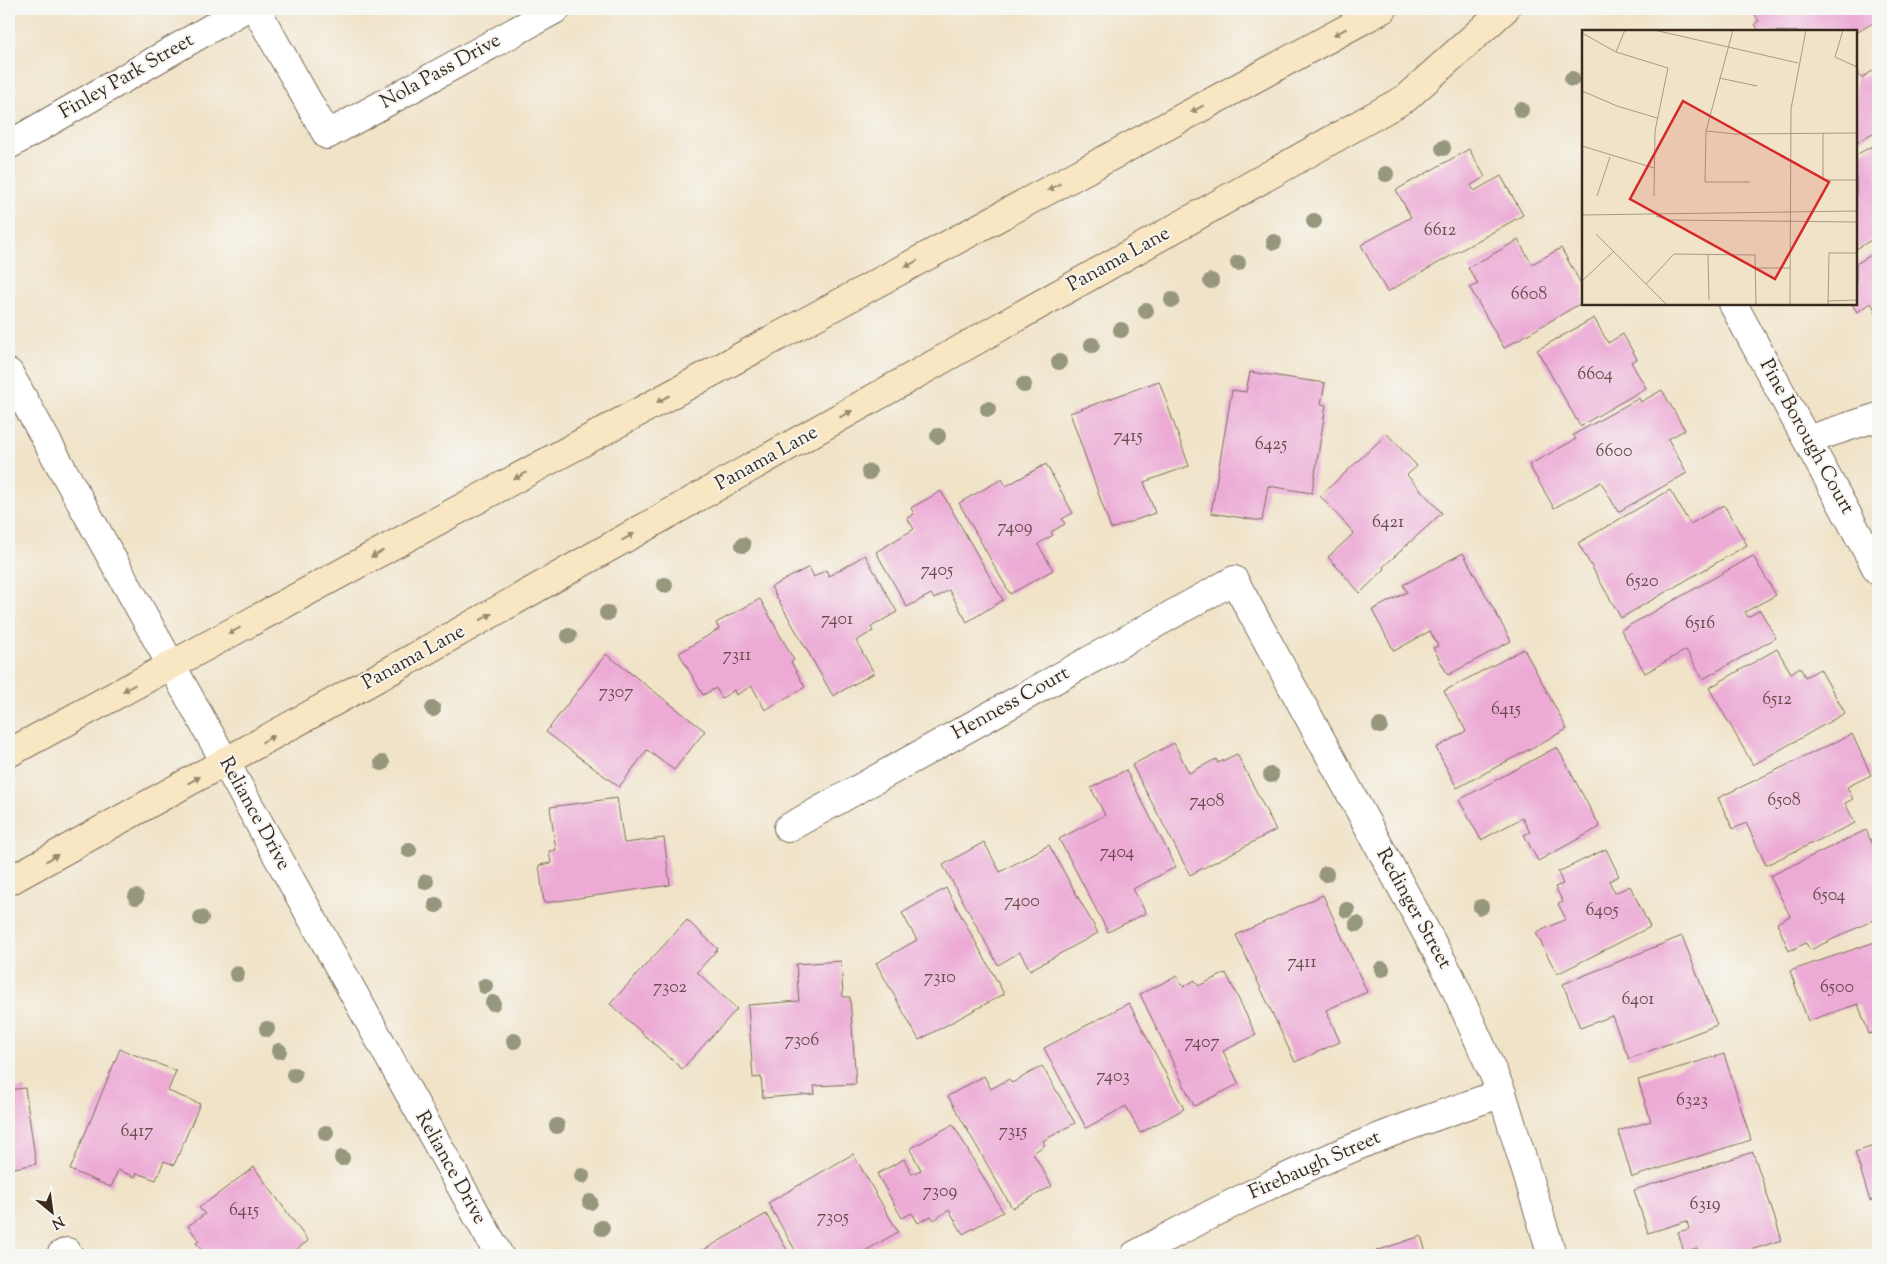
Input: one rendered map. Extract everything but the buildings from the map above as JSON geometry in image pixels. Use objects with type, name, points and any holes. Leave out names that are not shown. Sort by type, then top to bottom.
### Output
[{"type":"main road","points":[[9,753],[1383,9]]},
{"type":"main road","name":"Panama Lane","points":[[9,882],[226,763],[1406,98],[1505,9]]},
{"type":"street","name":"Finley Park Street","points":[[9,145],[244,9]]},
{"type":"street","name":"Nola Pass Drive","points":[[256,9],[326,135],[556,9]]},
{"type":"street","name":"Pine Borough Court","points":[[1734,305],[1878,571]]},
{"type":"street","name":"Reliance Drive","points":[[9,373],[499,1255]]},
{"type":"street","points":[[1807,440],[1878,418]]},
{"type":"street","name":"Henness Court","points":[[788,828],[1234,580]]},
{"type":"street","name":"Redinger Street","points":[[1234,580],[1450,976],[1502,1093],[1552,1255]]},
{"type":"street","name":"Firebaugh Street","points":[[1135,1255],[1194,1223],[1294,1174],[1397,1130],[1502,1093]]}]
